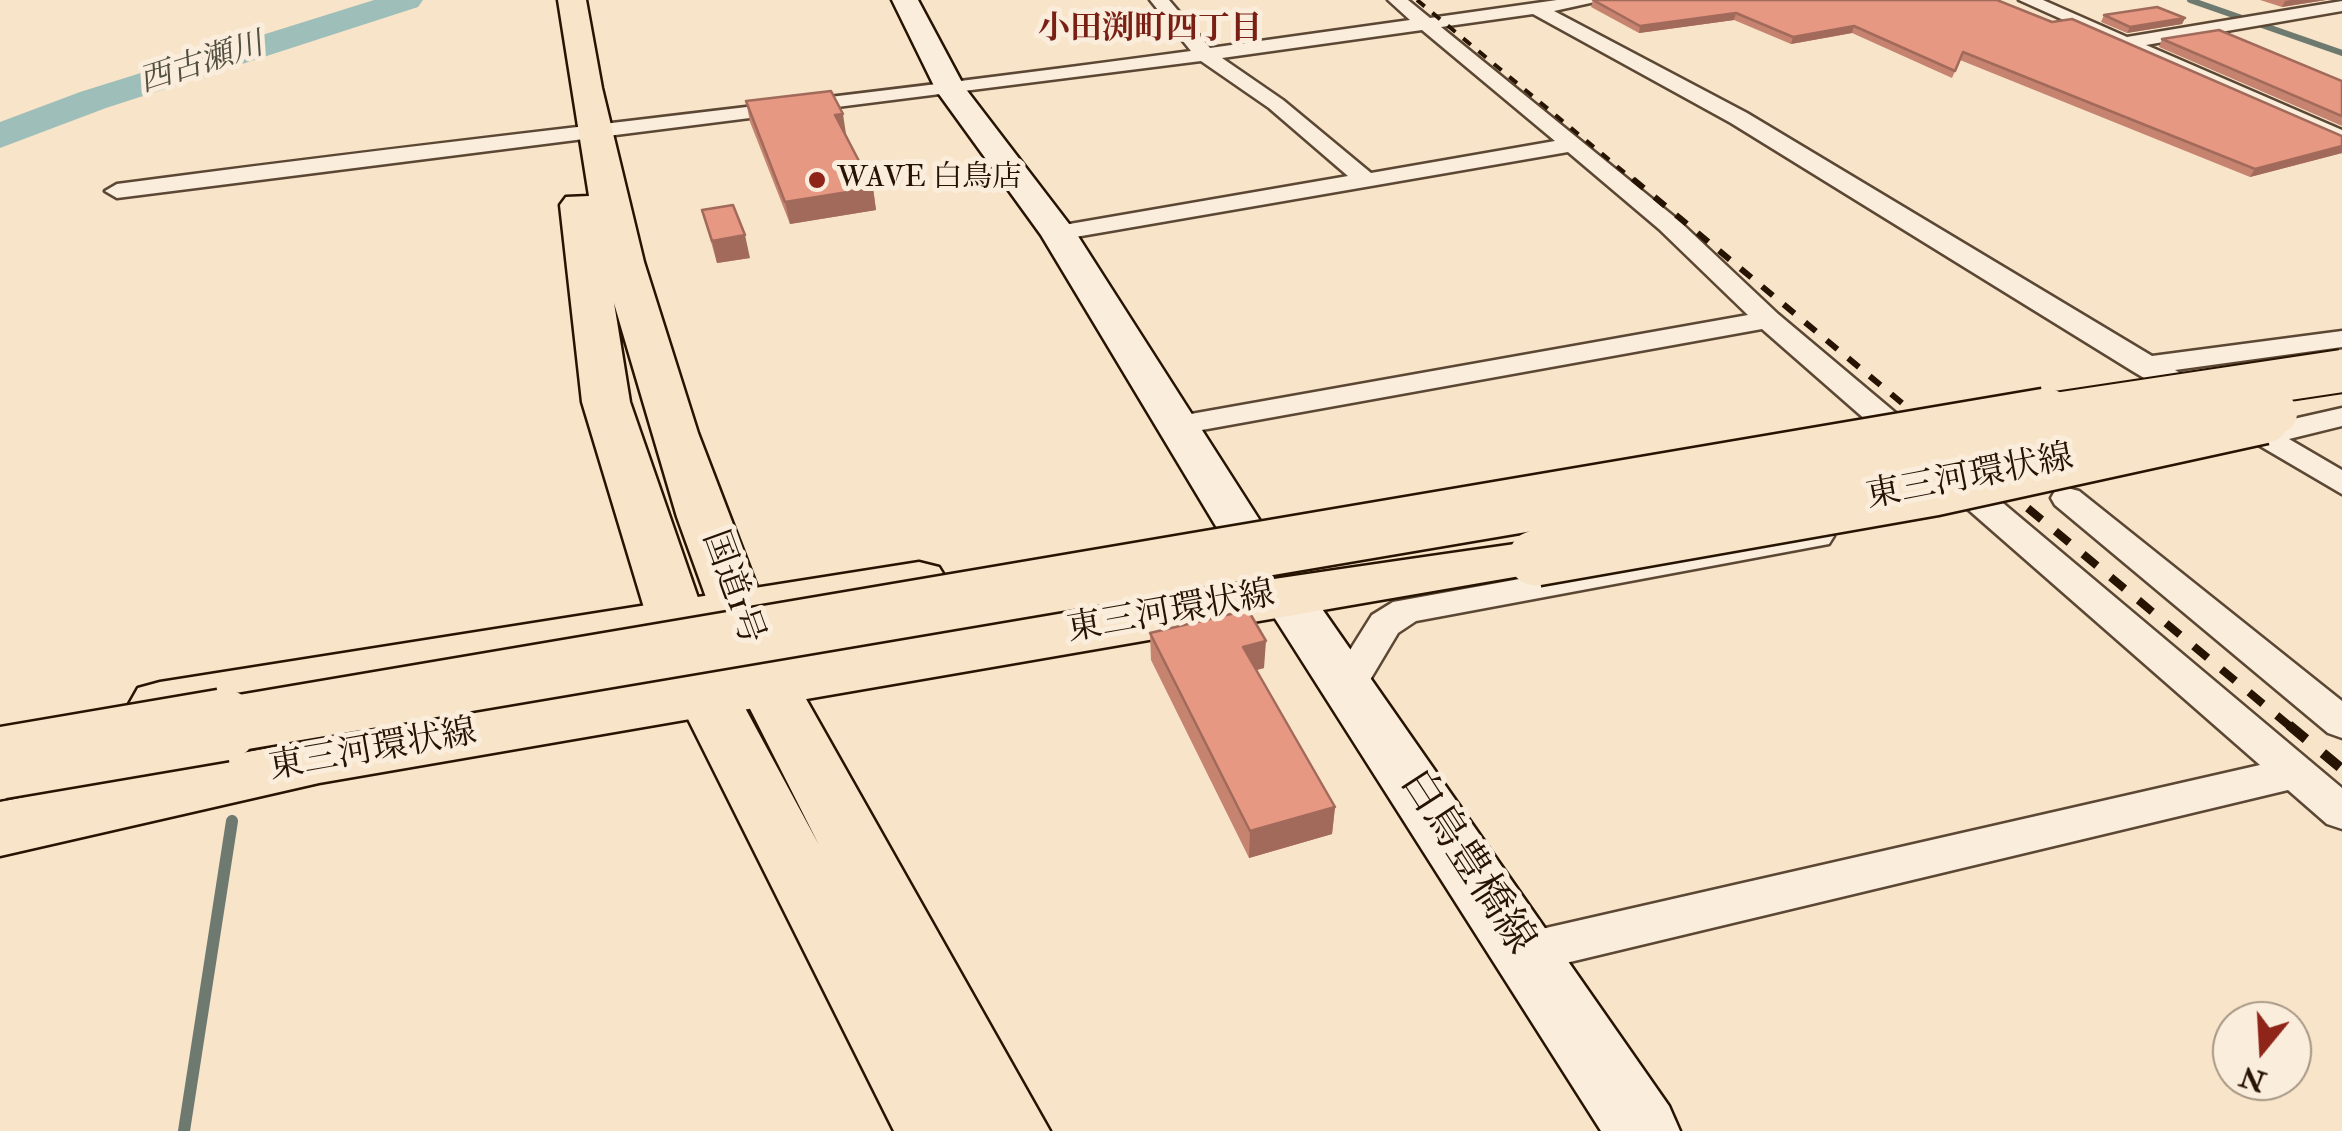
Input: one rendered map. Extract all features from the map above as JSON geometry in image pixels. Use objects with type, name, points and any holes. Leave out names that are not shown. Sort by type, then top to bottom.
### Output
[{"type":"main road","name":"国道1号","points":[[549,0],[582,132],[636,318],[738,610],[768,683],[1009,1131]]},
{"type":"main road","name":"国道1号","points":[[572,0],[606,402],[676,621],[706,693],[937,1131]]},
{"type":"main road","points":[[905,0],[950,90],[1058,233],[1240,527]]},
{"type":"main road","name":"東三河環状線","points":[[0,734],[212,694],[1866,423],[2342,356]]},
{"type":"main road","name":"東三河環状線","points":[[0,763],[1972,427],[2342,372]]},
{"type":"main road","name":"東三河環状線","points":[[0,829],[319,759],[1286,595],[1536,558],[1934,488],[2342,397]]},
{"type":"main road","name":"白鳥豊橋線","points":[[1286,595],[1643,1131]]},
{"type":"street","points":[[1159,0],[1205,55],[1276,104],[1366,181]]},
{"type":"street","points":[[1397,0],[1668,224],[1768,320],[2342,812]]},
{"type":"street","points":[[117,191],[950,90],[1595,0]]},
{"type":"street","points":[[2028,0],[2342,138]]},
{"type":"street","points":[[2128,42],[2342,6]]},
{"type":"street","points":[[1537,8],[1739,118],[2342,484]]},
{"type":"street","points":[[1058,233],[1573,145]]},
{"type":"street","points":[[1174,426],[1768,320]]},
{"type":"street","points":[[2144,366],[2342,339]]},
{"type":"street","points":[[2262,436],[2342,417]]},
{"type":"street","points":[[2067,498],[2342,722]]},
{"type":"street","points":[[1347,685],[1385,624],[1406,612],[1987,505]]},
{"type":"street","points":[[1524,953],[2296,772]]},
{"type":"building","points":[[1593,0],[1997,0],[2052,22],[2072,19],[2342,136],[2342,146],[2255,169],[1963,52],[1955,71],[1854,26],[1793,37],[1736,13],[1640,26]]},
{"type":"building","points":[[2157,7],[2185,18],[2130,27],[2104,15]]},
{"type":"building","points":[[2219,30],[2342,81],[2342,116],[2162,39]]},
{"type":"building","points":[[831,91],[843,114],[835,115],[873,188],[785,202],[746,101]]},
{"type":"building","points":[[733,205],[745,235],[712,241],[702,210]]},
{"type":"building","points":[[1248,610],[1266,641],[1243,647],[1335,807],[1250,831],[1150,633]]},
{"type":"waterway","name":"西古瀬川","points":[[0,136],[93,100],[407,0]]},
{"type":"waterway","points":[[2190,0],[2342,53]]},
{"type":"waterway","points":[[184,1131],[232,821]]},
{"type":"railway","points":[[1417,0],[1636,182]]},
{"type":"railway","points":[[1633,179],[1920,418]]},
{"type":"railway","points":[[1917,416],[2292,728]]},
{"type":"railway","points":[[2289,725],[2342,769]]},
{"type":"place","name":"WAVE 白鳥店","points":[[817,180]]},
{"type":"district","name":"小田渕町四丁目","points":[[1150,31]]}]
